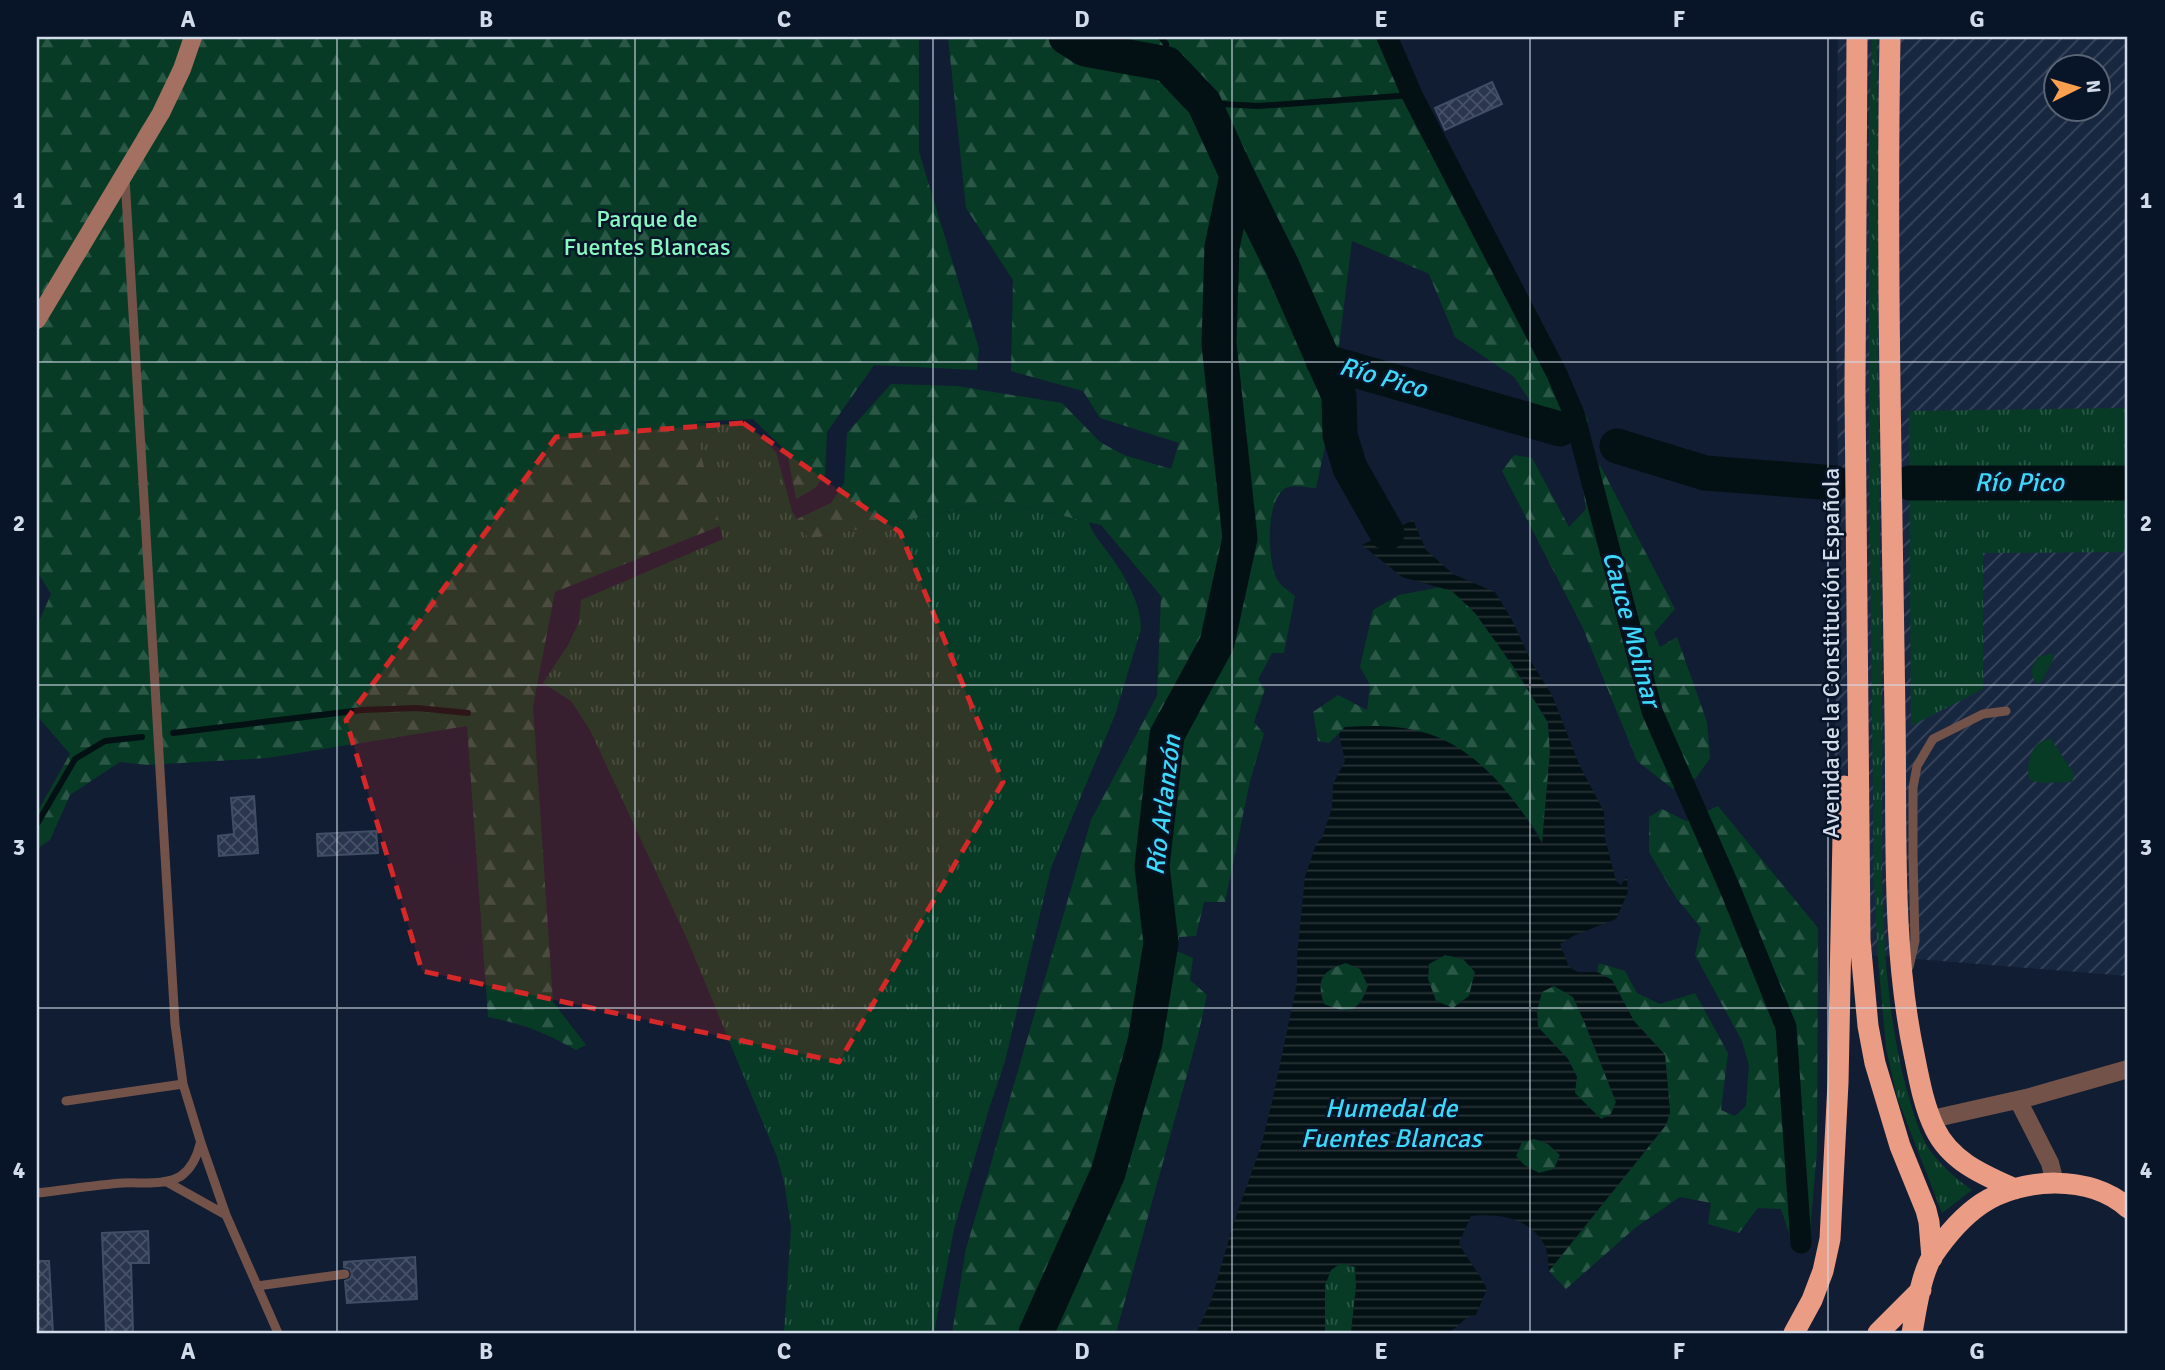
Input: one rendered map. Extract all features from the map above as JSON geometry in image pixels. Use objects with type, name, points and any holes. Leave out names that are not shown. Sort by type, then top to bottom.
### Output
[{"type":"highway","name":"Avenida de la Constitución Española","points":[[1857,37],[1856,495],[1860,928],[1868,1026],[1888,1112],[1929,1222],[1931,1258]]},
{"type":"highway","points":[[1889,37],[1891,471],[1899,908],[1907,1023],[1932,1119],[1946,1147],[1971,1168],[2015,1189]]},
{"type":"highway","points":[[1794,1333],[1812,1300],[1823,1271],[1830,1239],[1838,1083],[1845,696],[1857,634]]},
{"type":"highway","points":[[1912,1333],[1931,1258],[1958,1223],[1981,1203],[2015,1189],[2055,1183],[2099,1191],[2128,1208]]},
{"type":"highway","points":[[1878,1333],[1921,1290]]},
{"type":"main road","points":[[37,320],[161,113],[182,69],[193,37]]},
{"type":"street","points":[[1932,1119],[2018,1100],[2128,1069]]},
{"type":"street","points":[[2018,1100],[2050,1163],[2055,1183]]},
{"type":"lane","points":[[125,173],[175,1024],[184,1084],[201,1143],[226,1215],[278,1333]]},
{"type":"lane","points":[[1904,989],[1914,941],[1913,788],[1917,766],[1933,739],[1983,714],[2006,711]]},
{"type":"lane","points":[[66,1101],[184,1084]]},
{"type":"lane","points":[[37,1193],[123,1183],[167,1182],[189,1169],[196,1159],[201,1143]]},
{"type":"lane","points":[[167,1182],[226,1215]]},
{"type":"lane","points":[[257,1286],[345,1274]]},
{"type":"highlighted area","points":[[743,423],[900,532],[1003,782],[839,1062],[422,971],[346,720],[556,437]]},
{"type":"shaded area","points":[[1838,37],[2128,37],[2128,976],[1831,952],[1839,541],[1835,236]]},
{"type":"green space","name":"Parque de Fuentes Blancas","points":[[37,37],[919,37],[919,152],[979,349],[977,370],[874,365],[827,432],[825,475],[815,488],[796,499],[787,452],[753,419],[692,422],[720,526],[555,592],[533,706],[553,1002],[586,1045],[576,1050],[534,1029],[488,1017],[467,726],[267,758],[147,765],[120,762],[70,795],[50,840],[37,849],[37,812],[70,754],[39,718],[37,709],[37,626],[51,594],[37,571]]},
{"type":"green space","points":[[948,37],[1398,37],[1416,89],[1589,422],[1532,404],[1514,377],[1455,337],[1429,274],[1352,241],[1339,345],[1338,386],[1316,488],[1288,487],[1280,493],[1271,516],[1270,546],[1274,572],[1279,583],[1295,596],[1284,653],[1272,653],[1258,680],[1265,689],[1254,722],[1264,734],[1250,781],[1225,902],[1204,902],[1196,936],[1179,937],[1177,951],[1193,958],[1190,980],[1207,995],[1116,1333],[952,1333],[966,1249],[1091,820],[1157,696],[1161,596],[1101,525],[1001,501],[809,539],[797,519],[831,503],[844,483],[847,433],[891,384],[957,386],[1062,403],[1100,442],[1124,455],[1171,469],[1179,443],[1100,418],[1083,391],[1011,371],[1013,280],[966,208]]},
{"type":"green space","points":[[1872,37],[1877,37],[1883,917],[1893,1025],[1904,1078],[1919,1129],[1928,1148],[1941,1164],[1972,1190],[1942,1213],[1897,1097],[1886,1048],[1878,958],[1874,882],[1869,461],[1869,125]]},
{"type":"green space","points":[[2128,408],[2128,552],[1983,553],[1983,689],[1911,726],[1909,411]]},
{"type":"green space","points":[[692,422],[748,426],[776,452],[792,511],[809,539],[1001,501],[1089,522],[1126,580],[1138,609],[1141,629],[1115,715],[1051,868],[1005,1061],[954,1229],[934,1333],[784,1333],[791,1227],[777,1157],[688,941],[590,730],[571,701],[543,683],[568,645],[579,622],[581,600],[723,539]]},
{"type":"green space","points":[[1514,455],[1532,458],[1569,527],[1586,509],[1581,475],[1600,465],[1675,609],[1654,633],[1660,647],[1677,637],[1707,722],[1710,758],[1696,778],[1673,789],[1637,761],[1582,626],[1502,471]]},
{"type":"green space","points":[[1441,587],[1452,591],[1476,613],[1548,723],[1550,752],[1542,845],[1537,832],[1520,809],[1345,727],[1329,743],[1318,741],[1313,712],[1338,695],[1367,710],[1370,685],[1360,667],[1373,610],[1399,595]]},
{"type":"green space","points":[[2053,654],[2054,658],[2041,682],[2037,684],[2032,674],[2034,664],[2038,657]]},
{"type":"green space","points":[[2051,739],[2074,774],[2072,782],[2042,783],[2029,780],[2029,760],[2034,748]]},
{"type":"green space","points":[[1718,806],[1818,928],[1817,1151],[1810,1231],[1790,1236],[1781,1209],[1758,1208],[1739,1233],[1708,1224],[1711,1203],[1680,1197],[1635,1228],[1566,1289],[1549,1271],[1666,1125],[1670,1112],[1665,1055],[1634,1021],[1612,980],[1597,972],[1599,963],[1625,971],[1637,993],[1660,1004],[1695,993],[1728,1053],[1721,1110],[1735,1116],[1746,1106],[1749,1065],[1742,1041],[1695,955],[1701,928],[1677,899],[1649,852],[1649,817],[1662,809],[1686,821]]},
{"type":"green space","points":[[1445,955],[1463,959],[1475,972],[1469,996],[1453,1008],[1436,1001],[1428,979],[1429,964]]},
{"type":"green space","points":[[1346,963],[1360,969],[1368,986],[1357,1006],[1347,1010],[1324,1004],[1320,988],[1327,972]]},
{"type":"green space","points":[[1554,985],[1573,997],[1616,1102],[1611,1114],[1601,1119],[1574,1093],[1577,1077],[1568,1059],[1538,1027],[1537,1011],[1542,992]]},
{"type":"green space","points":[[1534,1139],[1548,1144],[1560,1155],[1554,1169],[1539,1173],[1524,1165],[1516,1156],[1522,1142]]},
{"type":"green space","points":[[1341,1263],[1355,1267],[1356,1286],[1351,1333],[1325,1333],[1325,1285],[1331,1270]]},
{"type":"water","name":"Humedal de Fuentes Blancas","points":[[1413,520],[1426,550],[1453,574],[1495,592],[1511,618],[1532,663],[1552,695],[1579,764],[1604,812],[1605,838],[1616,881],[1621,885],[1627,876],[1628,892],[1616,919],[1560,944],[1569,967],[1578,972],[1597,972],[1612,980],[1634,1021],[1665,1055],[1670,1112],[1666,1125],[1549,1271],[1545,1247],[1530,1228],[1512,1219],[1492,1215],[1471,1216],[1459,1243],[1487,1289],[1476,1315],[1468,1317],[1449,1333],[1351,1333],[1356,1286],[1355,1267],[1341,1263],[1331,1270],[1325,1285],[1325,1333],[1196,1333],[1211,1301],[1234,1222],[1262,1143],[1273,1098],[1297,983],[1305,877],[1332,808],[1333,784],[1345,761],[1339,734],[1345,727],[1389,726],[1422,732],[1450,743],[1482,766],[1496,780],[1542,843],[1550,752],[1548,722],[1475,613],[1452,591],[1402,577],[1362,545]],"holes":[[[1445,955],[1463,959],[1475,972],[1469,996],[1453,1008],[1436,1001],[1428,979],[1429,964]],[[1346,963],[1360,969],[1368,986],[1361,1001],[1352,1009],[1341,1010],[1324,1004],[1321,982],[1332,969]],[[1554,986],[1573,997],[1616,1102],[1611,1114],[1601,1119],[1575,1093],[1577,1077],[1568,1059],[1538,1027],[1537,1011],[1542,992]],[[1534,1139],[1548,1144],[1560,1155],[1554,1169],[1539,1173],[1524,1165],[1516,1156],[1522,1142]]]},
{"type":"building","points":[[1492,82],[1502,104],[1445,130],[1435,108]]},
{"type":"building","points":[[254,796],[258,853],[219,856],[218,836],[234,834],[231,798]]},
{"type":"building","points":[[376,831],[378,853],[318,856],[317,834]]},
{"type":"building","points":[[148,1231],[149,1263],[131,1263],[133,1333],[106,1333],[102,1233]]},
{"type":"building","points":[[415,1257],[417,1299],[347,1303],[345,1281],[350,1279],[352,1274],[350,1269],[344,1267],[344,1262]]},
{"type":"building","points":[[37,1261],[49,1261],[53,1333],[37,1333]]},
{"type":"waterway","name":"Río Arlanzón","points":[[1036,1333],[1108,1173],[1145,1042],[1161,943],[1152,866],[1167,735],[1217,643],[1240,538],[1219,344],[1222,247],[1237,175],[1204,103],[1167,64],[1085,49],[1066,37]]},
{"type":"waterway","points":[[1161,37],[1166,44],[1167,64]]},
{"type":"waterway","name":"Cauce Molinar","points":[[1387,37],[1412,95],[1557,374],[1574,414],[1652,711],[1731,891],[1786,1027],[1801,1243]]},
{"type":"waterway","points":[[1204,103],[1258,106],[1412,95]]},
{"type":"waterway","name":"Río Pico","points":[[1237,175],[1282,266],[1339,396],[1340,435],[1350,468],[1387,533]]},
{"type":"waterway","name":"Río Pico","points":[[1323,361],[1560,429]]},
{"type":"waterway","name":"Río Pico","points":[[1617,446],[1705,473],[1835,483]]},
{"type":"waterway","name":"Río Pico","points":[[1910,483],[2128,483]]},
{"type":"waterway","points":[[173,733],[362,710],[417,708],[468,713]]},
{"type":"waterway","points":[[37,824],[75,759],[105,741],[142,737]]}]
